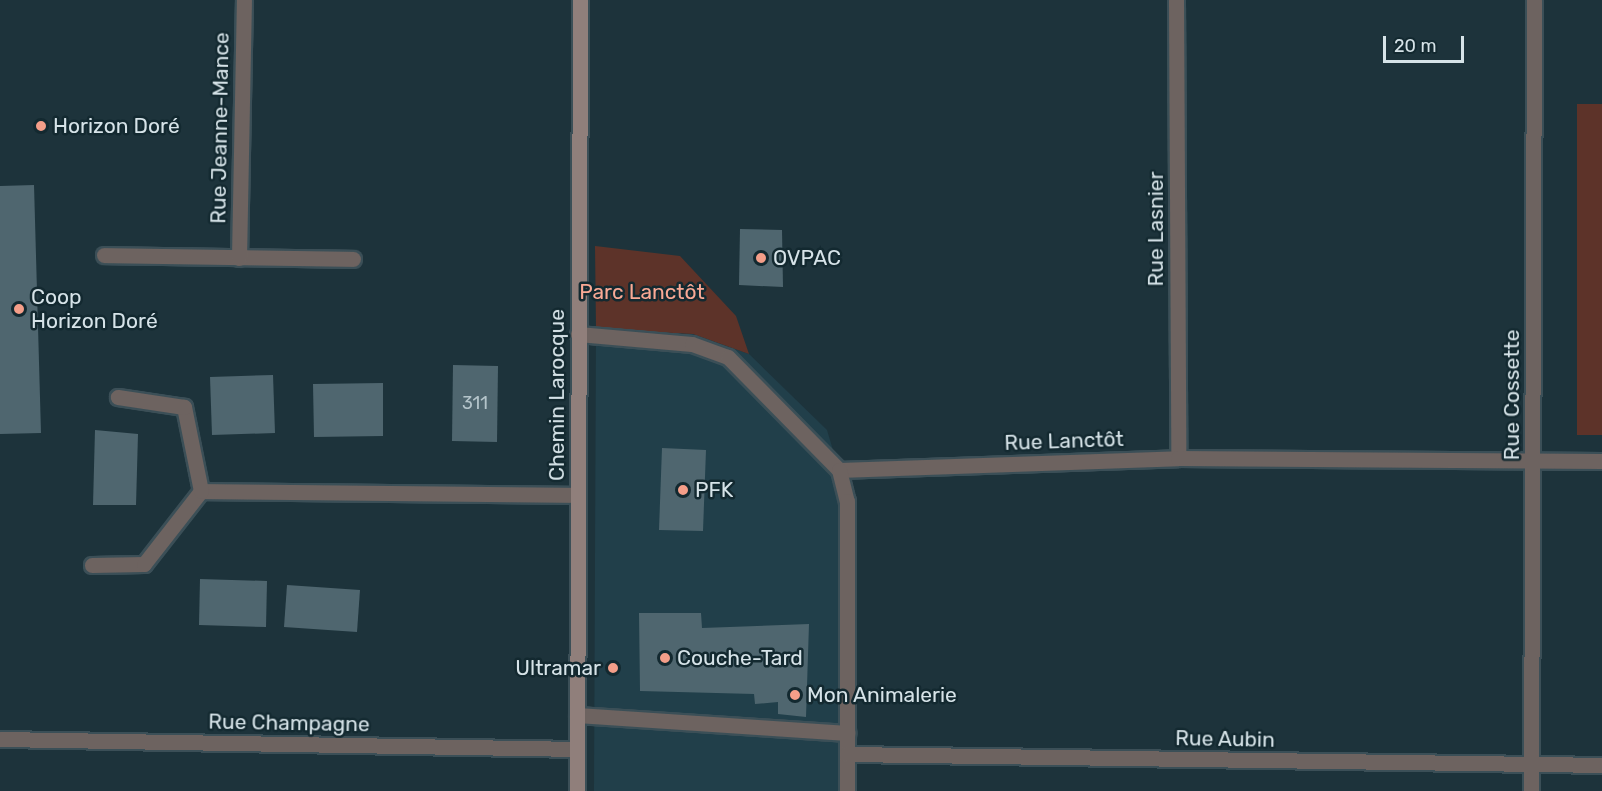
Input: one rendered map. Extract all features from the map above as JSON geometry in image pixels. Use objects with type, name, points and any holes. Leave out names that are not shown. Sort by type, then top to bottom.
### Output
[{"type":"main road","name":"Chemin Larocque","points":[[577,791],[580,0]]},
{"type":"street","name":"Rue Jeanne-Mance","points":[[238,258],[244,0]]},
{"type":"street","name":"Rue Lasnier","points":[[1176,0],[1178,458]]},
{"type":"street","name":"Rue Cossette","points":[[1531,791],[1534,0]]},
{"type":"street","points":[[104,255],[352,260]]},
{"type":"street","points":[[578,334],[692,344],[728,357],[839,470],[847,501],[847,791]]},
{"type":"street","points":[[92,565],[144,564],[201,491],[184,407],[118,397]]},
{"type":"street","name":"Rue Lanctôt","points":[[839,470],[1178,458],[1602,461]]},
{"type":"street","points":[[201,491],[578,495]]},
{"type":"street","points":[[577,715],[847,733]]},
{"type":"street","name":"Rue Champagne","points":[[0,740],[577,749]]},
{"type":"street","name":"Rue Aubin","points":[[847,754],[1602,765]]},
{"type":"shaded area","points":[[596,329],[693,334],[749,354],[827,430],[839,470],[847,791],[594,791]]},
{"type":"green space","points":[[1577,104],[1602,104],[1602,435],[1577,435]]},
{"type":"green space","name":"Parc Lanctôt","points":[[595,246],[680,256],[736,316],[749,354],[693,334],[596,329]]},
{"type":"building","name":"Coop Horizon Doré","points":[[34,185],[41,433],[0,434],[0,186]]},
{"type":"building","name":"OVPAC","points":[[740,229],[782,230],[783,287],[739,285]]},
{"type":"building","points":[[453,365],[498,366],[497,442],[452,441]]},
{"type":"building","points":[[273,375],[275,433],[212,435],[210,377]]},
{"type":"building","points":[[383,383],[383,436],[314,437],[313,384]]},
{"type":"building","points":[[95,430],[138,434],[136,505],[93,505]]},
{"type":"building","name":"PFK","points":[[662,448],[706,450],[703,531],[659,530]]},
{"type":"building","points":[[200,579],[267,581],[266,627],[199,625]]},
{"type":"building","points":[[287,585],[360,590],[357,632],[284,627]]},
{"type":"building","points":[[639,613],[701,613],[702,628],[809,624],[806,717],[778,714],[778,702],[755,704],[754,694],[640,691]]},
{"type":"place","name":"Horizon Doré","points":[[41,126]]},
{"type":"place","name":"OVPAC","points":[[761,258]]},
{"type":"place","name":"Coop Horizon Doré","points":[[19,309]]},
{"type":"place","name":"PFK","points":[[683,490]]},
{"type":"place","name":"Couche-Tard","points":[[665,658]]},
{"type":"place","name":"Ultramar","points":[[613,668]]},
{"type":"place","name":"Mon Animalerie","points":[[795,695]]}]
